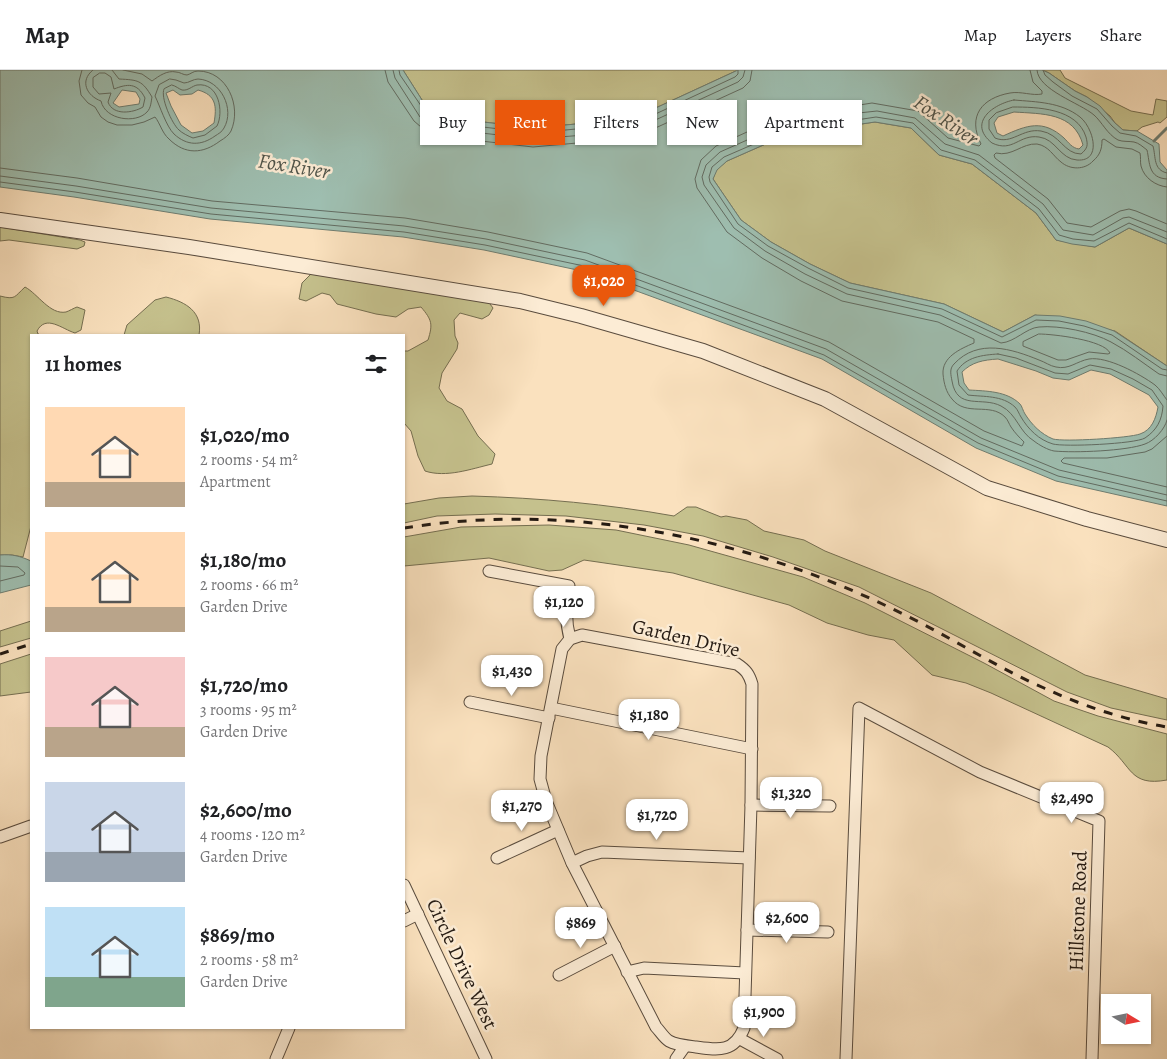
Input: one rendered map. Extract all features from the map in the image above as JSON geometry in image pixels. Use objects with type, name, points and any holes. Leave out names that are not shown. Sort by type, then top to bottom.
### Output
[{"type":"street","points":[[0,220],[190,247],[520,301],[581,316],[703,351],[825,399],[987,488],[1087,519],[1167,540]]},
{"type":"street","points":[[489,571],[569,586],[565,608],[570,639],[562,650],[541,756],[540,779],[546,801],[572,863],[656,1027],[670,1041],[712,1056],[740,1039],[777,1059]]},
{"type":"street","name":"Garden Drive","points":[[570,639],[582,635],[737,664],[748,672],[752,684],[751,805],[744,1028],[740,1039]]},
{"type":"street","points":[[470,702],[550,713],[752,749]]},
{"type":"street","name":"Hillstone Road","points":[[846,1059],[859,708],[980,772],[1099,821],[1092,1059]]},
{"type":"street","points":[[751,805],[830,806]]},
{"type":"street","points":[[0,837],[30,826]]},
{"type":"street","points":[[497,858],[558,830]]},
{"type":"street","points":[[572,863],[586,856],[602,852],[749,858]]},
{"type":"street","name":"Circle Drive West","points":[[405,887],[486,1059]]},
{"type":"street","points":[[405,920],[418,914]]},
{"type":"street","points":[[747,930],[828,932]]},
{"type":"street","points":[[559,975],[615,946]]},
{"type":"street","points":[[628,972],[644,968],[745,973]]},
{"type":"street","points":[[276,1059],[289,1029]]},
{"type":"street","points":[[676,1059],[685,1046]]},
{"type":"shaded area","points":[[403,70],[738,70],[673,100],[667,100],[667,103],[657,107],[657,100],[575,100],[575,124],[565,125],[565,100],[495,100],[495,123],[485,122],[485,100],[422,100]]},
{"type":"shaded area","points":[[1043,70],[1060,70],[1065,78],[1131,111],[1153,115],[1156,99],[1167,101],[1167,117],[1160,123],[1142,127],[1137,131],[1123,130],[1110,116],[1087,97]]},
{"type":"shaded area","points":[[875,122],[911,128],[939,155],[972,164],[1036,213],[1056,240],[1095,247],[1129,228],[1167,244],[1167,366],[1115,331],[1035,315],[1003,332],[944,304],[850,283],[810,264],[771,242],[741,220],[713,179],[716,170],[727,161],[763,145],[862,145],[862,124]]},
{"type":"shaded area","points":[[0,227],[85,242],[84,246],[77,249],[9,240],[0,241]]},
{"type":"shaded area","points":[[311,274],[487,300],[493,308],[489,315],[482,319],[460,313],[454,320],[455,336],[458,343],[457,349],[442,373],[439,388],[447,401],[462,409],[478,436],[495,454],[492,464],[441,474],[425,471],[418,456],[411,431],[405,424],[405,351],[428,340],[431,322],[421,307],[408,309],[396,317],[337,304],[330,295],[322,293],[306,301],[299,299],[302,283]]},
{"type":"shaded area","points":[[25,287],[49,307],[60,312],[66,312],[77,307],[85,310],[81,330],[75,333],[50,323],[41,326],[37,331],[38,334],[30,334],[30,530],[23,557],[0,555],[0,296],[14,297]]},
{"type":"shaded area","points":[[166,297],[192,309],[196,314],[200,327],[199,334],[124,334],[127,325],[155,300]]},
{"type":"shaded area","points":[[472,496],[523,498],[624,508],[674,516],[687,507],[696,507],[721,517],[726,516],[747,520],[764,531],[804,540],[825,551],[931,593],[1085,675],[1167,699],[1167,720],[1111,708],[1067,692],[859,587],[773,557],[703,536],[644,525],[566,516],[495,514],[437,516],[405,523],[405,504],[439,498]]},
{"type":"shaded area","points":[[549,525],[616,530],[689,545],[803,577],[865,603],[984,663],[1054,701],[1098,716],[1167,734],[1167,780],[1145,780],[1138,777],[1108,747],[991,693],[966,683],[932,675],[894,640],[868,635],[827,623],[789,605],[673,573],[584,560],[562,570],[549,571],[489,558],[405,566],[405,537],[461,527]]},
{"type":"shaded area","points":[[30,621],[30,638],[0,647],[0,631]]},
{"type":"shaded area","points":[[30,654],[30,692],[0,696],[0,664]]},
{"type":"water","name":"Fox River","points":[[0,70],[403,70],[422,100],[420,100],[420,145],[485,145],[485,122],[495,123],[495,145],[565,145],[565,125],[575,124],[575,145],[657,145],[657,107],[667,103],[667,145],[737,145],[737,100],[673,100],[738,70],[1042,70],[1100,106],[1123,130],[1137,131],[1159,144],[1160,162],[1167,170],[1167,244],[1129,228],[1095,247],[1056,240],[1036,213],[972,164],[939,155],[911,128],[875,122],[862,124],[862,100],[747,100],[747,145],[763,145],[727,161],[717,170],[713,179],[741,220],[771,242],[810,264],[850,283],[944,304],[1003,332],[1035,315],[1060,316],[1086,321],[1114,331],[1167,366],[1167,506],[1056,481],[976,448],[822,359],[582,271],[484,250],[403,237],[210,219],[0,187]],"holes":[[[122,90],[136,92],[140,99],[139,104],[119,107],[113,103]],[[173,90],[180,95],[192,94],[198,90],[209,95],[215,106],[214,123],[203,131],[192,133],[181,125],[166,93]],[[1014,112],[1035,113],[1056,117],[1065,121],[1079,134],[1083,145],[1079,149],[1074,148],[1056,132],[1042,126],[1027,127],[1003,136],[997,133],[994,123],[998,117]],[[998,359],[1053,378],[1069,380],[1091,370],[1110,374],[1149,395],[1158,407],[1153,423],[1148,430],[1134,435],[1082,440],[1053,439],[1041,432],[1025,414],[1021,405],[1009,396],[996,392],[969,390],[964,383],[962,372],[966,369],[983,361]]]},
{"type":"water","points":[[0,555],[16,556],[30,561],[30,585],[0,593]]},
{"type":"waterway","points":[[1154,141],[1167,128]]},
{"type":"railway","points":[[405,528],[468,521],[532,519],[597,523],[661,532],[724,547],[786,565],[847,588],[905,615],[991,662],[1059,695],[1104,712],[1167,727]]},
{"type":"railway","points":[[0,654],[30,644]]}]
